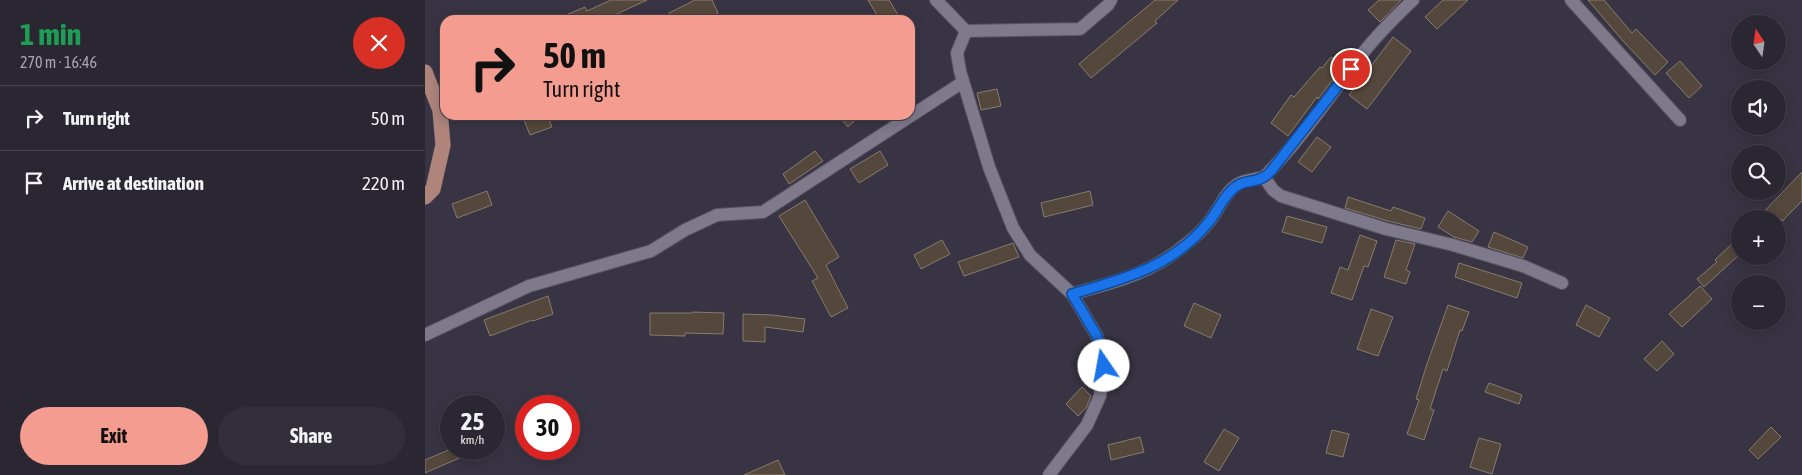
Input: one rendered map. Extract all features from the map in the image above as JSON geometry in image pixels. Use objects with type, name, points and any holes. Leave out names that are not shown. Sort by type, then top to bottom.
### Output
[{"type":"main road","points":[[425,72],[440,108]]},
{"type":"main road","points":[[425,197],[433,189],[443,145],[442,120]]},
{"type":"street","points":[[936,0],[966,30],[1080,28],[1111,0]]},
{"type":"street","points":[[1072,294],[1144,272],[1165,260],[1187,244],[1208,224],[1229,192],[1241,182],[1264,178],[1291,148],[1363,53],[1388,24],[1413,0]]},
{"type":"street","points":[[1571,0],[1680,120]]},
{"type":"street","points":[[966,30],[957,53],[963,82],[989,168],[1013,228],[1030,255],[1072,294],[1097,336],[1104,366],[1100,396],[1087,426],[1049,475]]},
{"type":"street","points":[[915,113],[963,82]]},
{"type":"street","points":[[425,335],[529,286],[651,251],[685,230],[717,215],[763,212],[905,120]]},
{"type":"street","points":[[1264,178],[1273,190],[1281,196],[1386,229],[1453,245],[1523,266],[1562,282]]},
{"type":"building","points":[[611,0],[647,0],[615,15],[566,15],[585,7],[587,11]]},
{"type":"building","points":[[695,0],[712,0],[718,13],[714,15],[670,15],[669,13]]},
{"type":"building","points":[[868,0],[889,0],[898,15],[877,15]]},
{"type":"building","points":[[1155,0],[1178,0],[1155,21],[1157,23],[1091,78],[1079,64]]},
{"type":"building","points":[[1379,0],[1401,0],[1380,22],[1368,10]]},
{"type":"building","points":[[1443,0],[1468,0],[1437,29],[1425,17]]},
{"type":"building","points":[[1588,0],[1604,0],[1632,33],[1636,29],[1668,62],[1655,75]]},
{"type":"building","points":[[1393,37],[1411,51],[1367,109],[1349,95]]},
{"type":"building","points":[[1331,57],[1343,66],[1288,136],[1271,123],[1291,95],[1294,97]]},
{"type":"building","points":[[1680,61],[1702,86],[1689,98],[1666,73]]},
{"type":"building","points":[[997,89],[1001,106],[981,110],[977,93]]},
{"type":"building","points":[[524,120],[549,120],[552,127],[530,135]]},
{"type":"building","points":[[842,120],[856,120],[848,127]]},
{"type":"building","points":[[1317,137],[1331,147],[1312,172],[1298,162]]},
{"type":"building","points":[[815,151],[823,161],[789,184],[783,174]]},
{"type":"building","points":[[880,151],[888,165],[859,183],[850,169]]},
{"type":"building","points":[[1802,172],[1802,201],[1786,217],[1786,210],[1766,210],[1775,200],[1786,200],[1786,189]]},
{"type":"building","points":[[487,191],[492,205],[457,218],[452,204]]},
{"type":"building","points":[[1090,191],[1093,205],[1044,217],[1041,203]]},
{"type":"building","points":[[1348,197],[1391,211],[1393,207],[1425,218],[1421,229],[1388,221],[1345,208]]},
{"type":"building","points":[[805,200],[839,257],[826,265],[848,308],[831,317],[812,281],[818,278],[779,216]]},
{"type":"building","points":[[1448,211],[1479,231],[1472,242],[1454,237],[1438,227]]},
{"type":"building","points":[[1287,216],[1327,227],[1322,243],[1282,232]]},
{"type":"building","points":[[1494,232],[1528,247],[1523,258],[1488,247]]},
{"type":"building","points":[[1360,235],[1377,241],[1368,267],[1364,266],[1352,300],[1331,293],[1340,267],[1348,270]]},
{"type":"building","points":[[942,240],[950,254],[921,269],[914,255]]},
{"type":"building","points":[[1396,240],[1415,244],[1406,270],[1410,272],[1406,284],[1384,277]]},
{"type":"building","points":[[1013,243],[1019,257],[964,276],[958,262]]},
{"type":"building","points":[[1731,245],[1731,262],[1704,287],[1697,279],[1717,262],[1715,260]]},
{"type":"building","points":[[1459,263],[1522,283],[1517,298],[1455,277]]},
{"type":"building","points":[[1700,286],[1712,299],[1682,327],[1669,314]]},
{"type":"building","points":[[548,296],[553,314],[490,336],[484,320]]},
{"type":"building","points":[[1194,303],[1221,315],[1211,338],[1184,326]]},
{"type":"building","points":[[1448,305],[1469,312],[1462,331],[1460,330],[1447,371],[1443,369],[1430,409],[1434,410],[1424,440],[1407,434],[1419,400],[1416,399],[1427,364]]},
{"type":"building","points":[[1586,305],[1610,318],[1599,337],[1576,325]]},
{"type":"building","points":[[1371,309],[1393,317],[1378,356],[1357,349]]},
{"type":"building","points":[[650,313],[724,313],[723,334],[685,333],[685,336],[650,335]]},
{"type":"building","points":[[743,314],[805,319],[803,332],[765,327],[765,342],[743,341]]},
{"type":"building","points":[[1662,341],[1674,354],[1657,371],[1644,359]]},
{"type":"building","points":[[1489,383],[1522,395],[1519,404],[1485,392]]},
{"type":"building","points":[[1082,387],[1091,396],[1086,408],[1078,416],[1066,404]]},
{"type":"building","points":[[1771,427],[1781,437],[1758,459],[1749,450]]},
{"type":"building","points":[[1224,429],[1239,438],[1219,471],[1204,462]]},
{"type":"building","points":[[1332,430],[1349,434],[1343,457],[1326,453]]},
{"type":"building","points":[[1140,437],[1144,452],[1111,460],[1108,445]]},
{"type":"building","points":[[1479,438],[1501,444],[1492,474],[1470,467]]},
{"type":"building","points":[[440,454],[440,460],[455,460],[425,473],[425,460]]},
{"type":"building","points":[[778,460],[785,475],[744,475]]},
{"type":"route","points":[[1104,366],[1097,336],[1072,294],[1144,272],[1187,244],[1208,224],[1229,192],[1241,182],[1264,178],[1291,148],[1351,69]]}]
